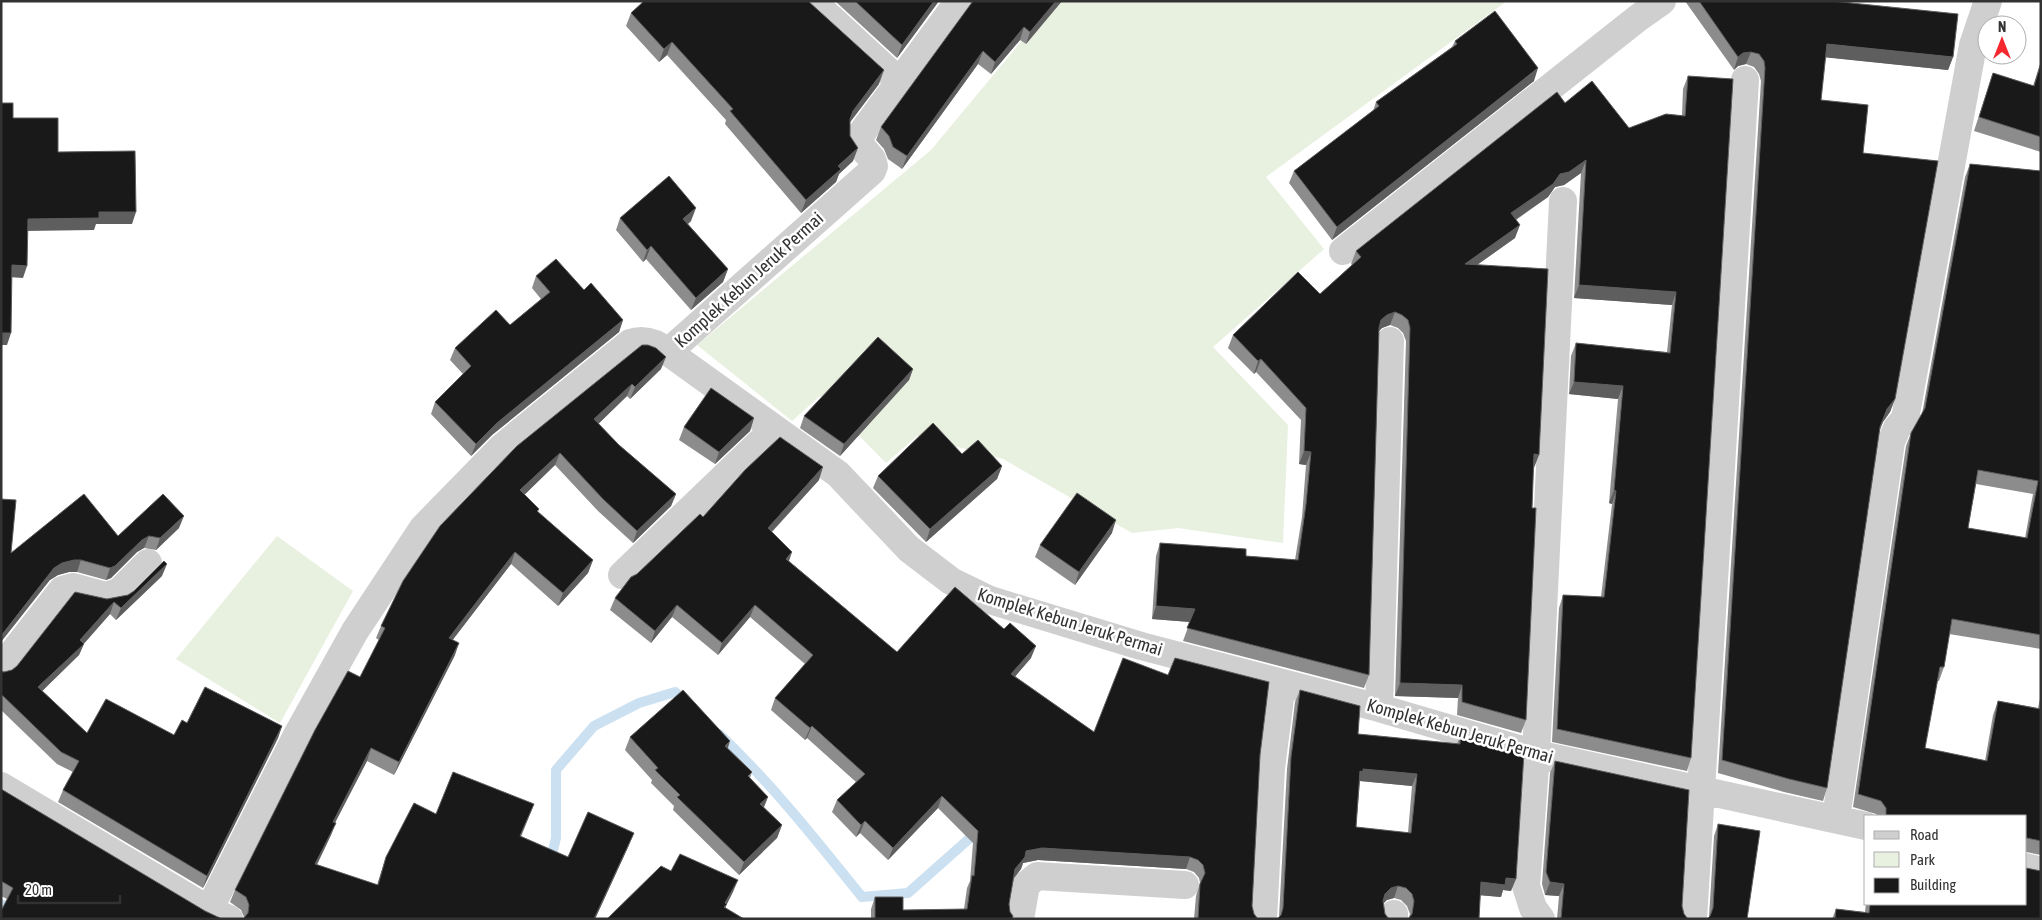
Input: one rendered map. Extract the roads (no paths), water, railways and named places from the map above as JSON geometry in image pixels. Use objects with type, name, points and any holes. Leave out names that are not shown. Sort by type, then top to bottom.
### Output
[{"type":"street","points":[[812,1],[900,82]]},
{"type":"street","name":"Komplek Kebun Jeruk Permai","points":[[958,1],[861,134],[860,145],[872,160],[874,166],[872,171],[668,352],[838,474],[909,549],[951,581],[990,600],[1141,646],[1379,708],[1536,754],[1864,825]]},
{"type":"street","points":[[1343,251],[1662,1]]},
{"type":"street","points":[[1836,818],[1891,442],[1897,428],[1904,419],[1973,45],[1988,1]]},
{"type":"street","points":[[1693,919],[1745,80]]},
{"type":"street","points":[[1541,919],[1533,908],[1526,886],[1536,754],[1564,202]]},
{"type":"street","points":[[1,786],[219,914],[297,735],[355,631],[423,528],[502,447],[630,343],[637,340],[645,341],[660,346],[668,352]]},
{"type":"street","points":[[1379,708],[1390,341]]},
{"type":"street","points":[[622,576],[774,429]]},
{"type":"street","points":[[1,668],[62,590],[73,587],[106,596],[119,592],[148,563]]},
{"type":"street","points":[[1263,919],[1271,768],[1282,683]]},
{"type":"street","points":[[2027,867],[2041,871]]},
{"type":"street","points":[[1020,919],[1026,885],[1037,876],[1185,885]]},
{"type":"waterway","points":[[550,862],[556,838],[556,770],[594,726],[639,703],[675,692],[687,703]]},
{"type":"waterway","points":[[719,734],[776,793],[862,897],[908,893],[979,830]]},
{"type":"waterway","points":[[1,904],[32,919]]}]
